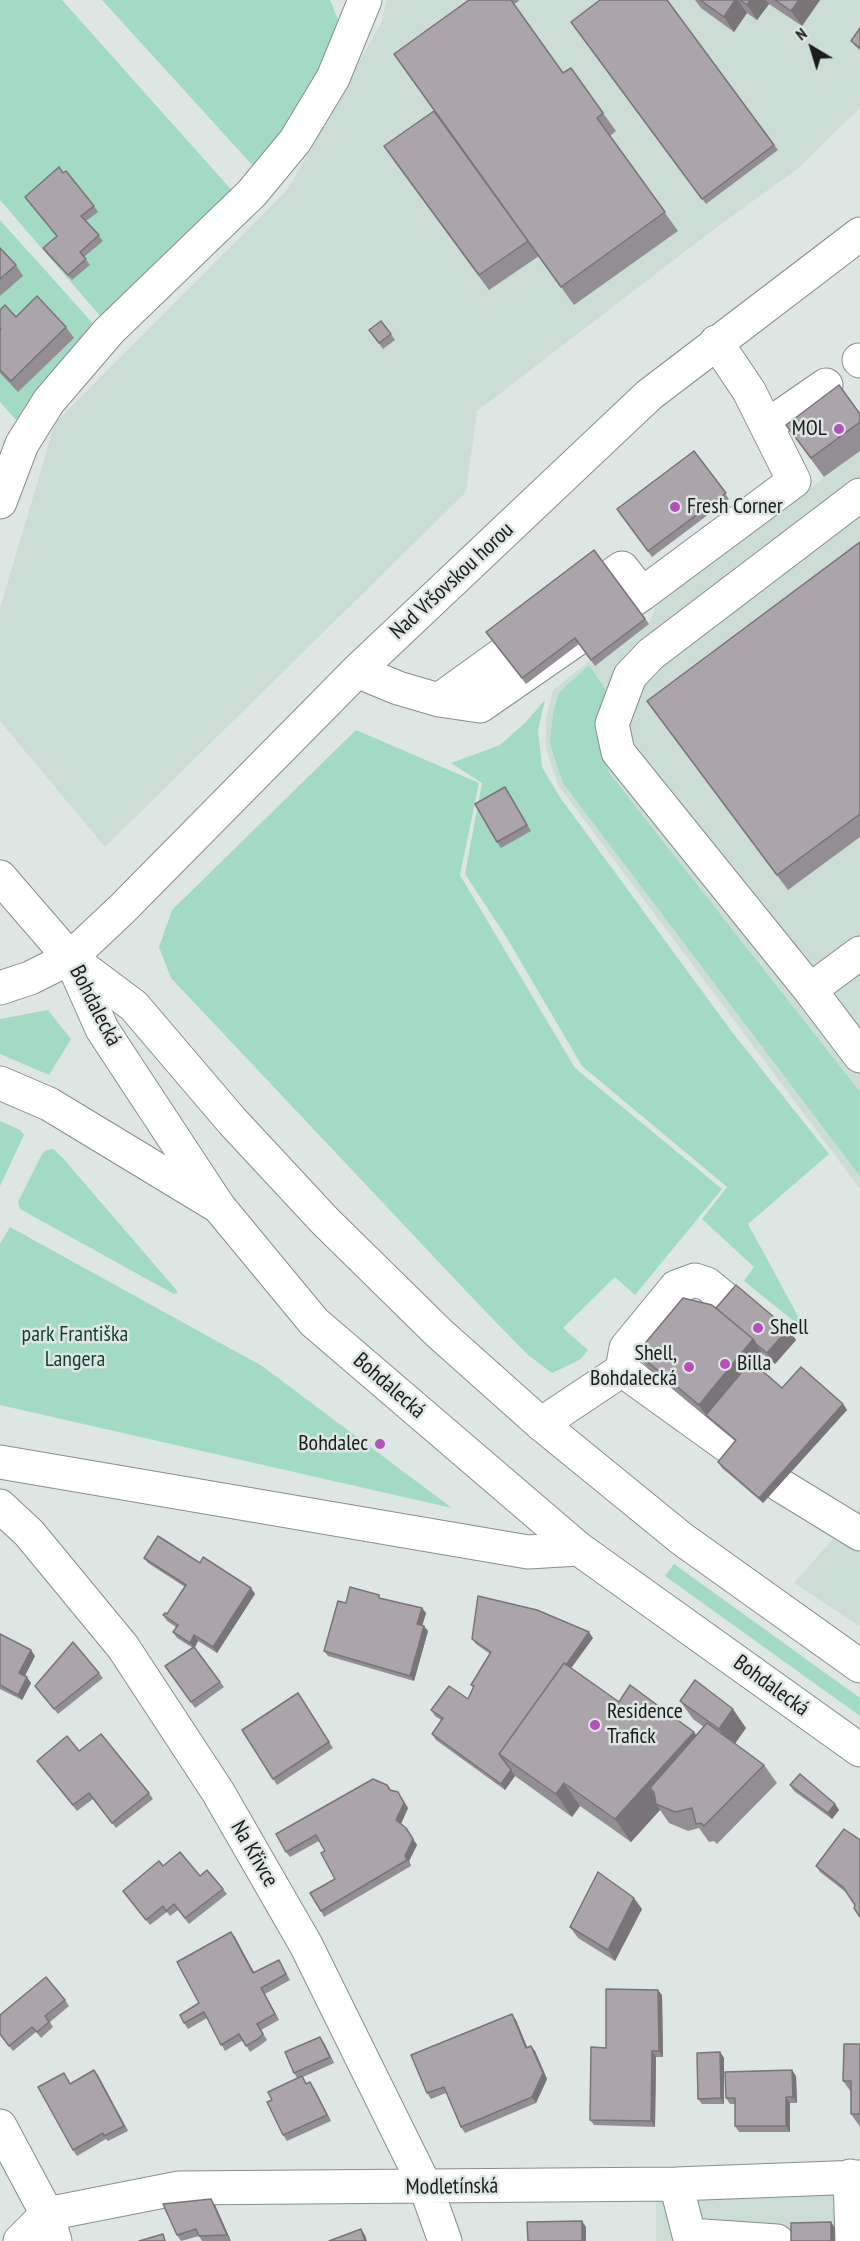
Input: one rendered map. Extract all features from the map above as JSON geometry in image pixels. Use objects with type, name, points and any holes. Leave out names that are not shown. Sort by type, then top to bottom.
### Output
[{"type":"street","points":[[0,502],[22,444],[49,401],[109,332],[252,193],[295,141],[333,78],[365,0]]},
{"type":"street","name":"Nad Vršovskou horou","points":[[0,988],[30,978],[70,958],[122,909],[357,671],[649,395],[860,234]]},
{"type":"street","points":[[357,671],[398,688],[439,700],[480,706],[642,594],[805,473],[768,425],[741,376],[716,342]]},
{"type":"street","points":[[768,425],[826,385]]},
{"type":"street","points":[[860,495],[651,654],[630,676],[612,724],[618,752],[810,990],[860,1056]]},
{"type":"street","points":[[0,877],[70,958]]},
{"type":"street","points":[[810,990],[860,953]]},
{"type":"street","name":"Bohdalecká","points":[[70,958],[102,1029],[219,1207],[314,1322],[579,1549],[860,1750]]},
{"type":"street","name":"Bohdalecká","points":[[70,958],[134,1006],[232,1121],[325,1221],[439,1333],[541,1424],[682,1539],[860,1666]]},
{"type":"street","points":[[0,1083],[49,1104],[219,1207]]},
{"type":"street","points":[[541,1424],[622,1370],[626,1348],[676,1287],[695,1280],[707,1284],[734,1306]]},
{"type":"street","points":[[622,1370],[735,1452]]},
{"type":"street","points":[[0,1462],[528,1552],[579,1549]]},
{"type":"street","points":[[780,1485],[860,1534]]},
{"type":"street","name":"Na Křivce","points":[[0,1506],[29,1533],[123,1647],[218,1792],[306,1945],[426,2188],[445,2241]]},
{"type":"street","points":[[0,2126],[51,2228],[20,2241]]},
{"type":"street","points":[[852,2241],[855,2177]]},
{"type":"street","name":"Modletínská","points":[[51,2228],[179,2188],[426,2188],[676,2184],[855,2177]]},
{"type":"street","points":[[676,2184],[689,2235],[777,2241]]},
{"type":"shaded area","points":[[387,0],[860,0],[860,108],[797,169],[713,230],[477,411],[466,492],[105,847],[0,721],[0,608],[55,423],[288,189],[381,23]]},
{"type":"shaded area","points":[[860,451],[860,1189],[558,785],[546,749],[546,719],[553,690],[591,660],[596,665],[649,624],[657,604]]},
{"type":"shaded area","points":[[860,1508],[860,1626],[794,1583]]},
{"type":"shaded area","points":[[860,2194],[860,2241],[656,2241],[656,2197]]},
{"type":"green space","points":[[0,0],[62,0],[236,195],[107,324],[0,200]]},
{"type":"green space","points":[[102,0],[330,0],[342,29],[318,82],[254,167]]},
{"type":"green space","points":[[0,220],[97,328],[16,420],[0,402]]},
{"type":"green space","points":[[589,665],[606,690],[598,726],[609,773],[860,1092],[860,1176],[563,783],[550,744],[553,713],[559,693]]},
{"type":"green space","points":[[545,700],[538,730],[542,767],[559,796],[732,1032],[829,1154],[748,1224],[806,1331],[744,1281],[754,1267],[702,1219],[727,1187],[582,1066],[507,938],[465,874],[482,783],[451,763],[500,745],[525,723]]},
{"type":"green space","points":[[356,730],[479,783],[460,875],[575,1068],[722,1189],[635,1295],[615,1277],[563,1328],[588,1350],[581,1359],[552,1373],[528,1355],[484,1310],[171,978],[159,947],[172,910]]},
{"type":"green space","points":[[48,1010],[71,1039],[49,1075],[0,1054],[0,1019]]},
{"type":"green space","points":[[0,1121],[20,1130],[24,1135],[0,1186]]},
{"type":"green space","points":[[53,1149],[178,1292],[174,1294],[20,1209],[18,1202],[42,1154],[46,1150]]},
{"type":"green space","name":"park Františka Langera","points":[[10,1227],[262,1366],[452,1508],[0,1405],[0,1244]]},
{"type":"green space","points":[[674,1564],[860,1698],[860,1716],[665,1576]]},
{"type":"building","points":[[469,0],[511,0],[563,73],[571,68],[603,113],[597,118],[665,212],[561,287],[394,54]]},
{"type":"building","points":[[600,0],[667,0],[774,145],[702,199],[571,22]]},
{"type":"building","points":[[700,0],[735,0],[724,17]]},
{"type":"building","points":[[740,0],[750,0],[747,5]]},
{"type":"building","points":[[775,0],[799,0],[791,11]]},
{"type":"building","points":[[860,28],[860,48],[851,41]]},
{"type":"building","points":[[434,111],[528,241],[479,275],[384,146]]},
{"type":"building","points":[[59,167],[63,173],[66,171],[94,206],[81,216],[99,235],[80,252],[86,259],[68,275],[43,248],[57,236],[25,197]]},
{"type":"building","points":[[0,248],[16,265],[0,279]]},
{"type":"building","points":[[37,296],[66,327],[11,381],[0,370],[0,310],[5,305],[16,317]]},
{"type":"building","points":[[381,321],[391,334],[379,343],[369,330]]},
{"type":"building","points":[[839,385],[860,414],[860,422],[811,458],[786,425]]},
{"type":"building","name":"Fresh Corner","points":[[694,451],[726,493],[648,551],[617,509]]},
{"type":"building","points":[[860,542],[860,814],[777,875],[647,701]]},
{"type":"building","points":[[594,550],[645,619],[591,660],[575,638],[522,678],[486,632]]},
{"type":"building","points":[[505,787],[527,825],[497,842],[475,804]]},
{"type":"building","name":"Shell","points":[[736,1285],[788,1329],[767,1353],[716,1308]]},
{"type":"building","points":[[683,1298],[712,1305],[753,1339],[699,1405],[637,1353]]},
{"type":"building","points":[[751,1361],[782,1388],[801,1367],[843,1404],[759,1498],[718,1462],[736,1440],[706,1415]]},
{"type":"building","points":[[158,1536],[200,1563],[203,1557],[251,1588],[213,1647],[194,1635],[190,1643],[173,1632],[178,1625],[163,1615],[167,1614],[186,1585],[144,1558]]},
{"type":"building","points":[[350,1587],[379,1595],[379,1598],[422,1608],[417,1624],[424,1626],[410,1676],[324,1651],[338,1601],[346,1603]]},
{"type":"building","points":[[478,1596],[537,1610],[589,1632],[499,1754],[511,1770],[501,1784],[432,1734],[443,1718],[431,1710],[449,1686],[468,1699],[474,1686],[471,1685],[491,1652],[472,1639]]},
{"type":"building","points":[[0,1634],[31,1650],[19,1673],[27,1677],[18,1695],[0,1685]]},
{"type":"building","points":[[73,1642],[99,1673],[54,1709],[35,1686]]},
{"type":"building","points":[[194,1647],[220,1682],[191,1702],[165,1666]]},
{"type":"building","points":[[564,1663],[619,1702],[630,1685],[694,1732],[615,1819],[564,1783],[556,1794],[499,1754]]},
{"type":"building","points":[[695,1680],[733,1709],[719,1729],[680,1701]]},
{"type":"building","points":[[298,1693],[329,1742],[273,1779],[242,1730]]},
{"type":"building","points":[[707,1723],[764,1765],[704,1826],[701,1823],[696,1824],[692,1808],[675,1812],[656,1804],[654,1792],[650,1788]]},
{"type":"building","points":[[101,1734],[149,1793],[112,1823],[89,1793],[73,1805],[37,1761],[67,1736],[79,1751]]},
{"type":"building","points":[[800,1774],[835,1804],[828,1813],[790,1785]]},
{"type":"building","points":[[373,1779],[387,1785],[390,1790],[398,1792],[404,1803],[396,1820],[406,1828],[413,1839],[405,1856],[407,1860],[321,1911],[310,1893],[335,1879],[321,1853],[325,1851],[316,1835],[286,1852],[276,1834]]},
{"type":"building","points":[[844,1829],[860,1840],[860,1917],[843,1887],[816,1866]]},
{"type":"building","points":[[180,1852],[200,1876],[207,1870],[223,1889],[185,1918],[174,1904],[166,1911],[163,1906],[146,1920],[123,1891],[159,1861],[163,1866]]},
{"type":"building","points":[[598,1872],[634,1898],[608,1950],[570,1927]]},
{"type":"building","points":[[231,1932],[253,1973],[279,1960],[286,1974],[261,1988],[275,2014],[257,2024],[263,2034],[246,2046],[239,2034],[221,2045],[204,2012],[184,2023],[180,2015],[199,2003],[177,1962]]},
{"type":"building","points":[[46,1977],[65,2000],[45,2016],[49,2022],[37,2032],[32,2027],[9,2046],[0,2034],[0,2015]]},
{"type":"building","points":[[606,1989],[658,1990],[659,2051],[652,2051],[651,2121],[590,2120],[591,2047],[606,2048]]},
{"type":"building","points":[[512,2014],[526,2048],[531,2046],[543,2073],[532,2097],[461,2127],[444,2087],[427,2093],[411,2055]]},
{"type":"building","points":[[320,2037],[330,2057],[294,2073],[285,2052]]},
{"type":"building","points":[[844,2044],[860,2044],[860,2114],[851,2114],[851,2081],[843,2081]]},
{"type":"building","points":[[720,2052],[721,2098],[698,2099],[697,2053]]},
{"type":"building","points":[[94,2070],[124,2126],[104,2136],[103,2133],[73,2150],[38,2087],[64,2073],[70,2084]]},
{"type":"building","points":[[792,2070],[793,2097],[786,2097],[786,2126],[735,2126],[735,2098],[726,2098],[725,2072]]},
{"type":"building","points":[[302,2076],[306,2084],[310,2082],[327,2115],[283,2135],[267,2102],[272,2100],[268,2092]]},
{"type":"building","points":[[211,2199],[227,2235],[199,2236],[196,2229],[177,2235],[163,2204]]},
{"type":"building","points":[[582,2221],[582,2241],[528,2241],[527,2222]]},
{"type":"building","points":[[831,2222],[831,2241],[791,2241],[791,2223]]},
{"type":"building","points":[[361,2229],[365,2241],[329,2241]]},
{"type":"building","points":[[163,2234],[165,2241],[139,2241]]},
{"type":"place","name":"MOL","points":[[839,429]]},
{"type":"place","name":"Fresh Corner","points":[[675,507]]},
{"type":"place","name":"Shell","points":[[758,1328]]},
{"type":"place","name":"Billa","points":[[725,1364]]},
{"type":"place","name":"Shell, Bohdalecká","points":[[689,1367]]},
{"type":"place","name":"Bohdalec","points":[[380,1444]]},
{"type":"place","name":"Residence Trafick","points":[[595,1725]]}]
